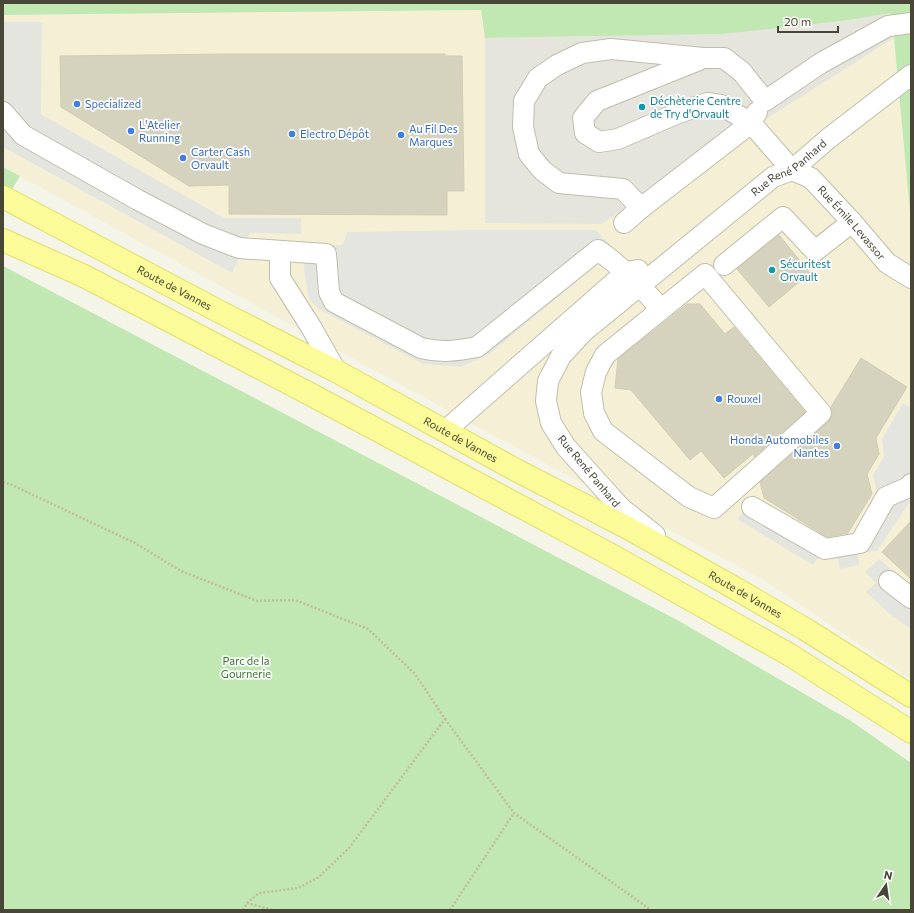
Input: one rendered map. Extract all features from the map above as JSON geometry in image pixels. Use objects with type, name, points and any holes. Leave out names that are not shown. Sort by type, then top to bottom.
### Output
[{"type":"main road","name":"Route de Vannes","points":[[3,197],[222,313],[336,371],[445,431],[628,528],[805,629],[911,696]]},
{"type":"main road","points":[[3,240],[84,276],[613,556],[790,655],[911,732]]},
{"type":"street","points":[[624,223],[641,208],[751,123],[765,101],[821,63],[888,26],[911,23]]},
{"type":"street","points":[[641,208],[623,189],[559,183],[542,170],[529,154],[523,127],[524,101],[538,78],[557,65],[582,53],[611,49],[703,58],[724,58],[742,72],[765,101]]},
{"type":"street","points":[[703,58],[597,101],[583,118],[585,132],[599,142],[618,138],[707,103],[721,105],[751,123],[792,170]]},
{"type":"street","name":"Rue René Panhard","points":[[693,565],[621,508],[566,447],[551,423],[546,401],[548,381],[561,356],[583,332],[773,177],[792,170],[829,138],[911,75]]},
{"type":"street","points":[[3,112],[23,135],[138,200],[203,234],[239,248],[326,254],[329,292],[334,302],[421,348],[433,352],[452,352],[477,347],[598,250],[622,268],[661,309]]},
{"type":"street","name":"Rue Émile Levassor","points":[[792,170],[811,178],[852,222],[886,263],[911,278]]},
{"type":"street","points":[[724,265],[783,217],[815,251],[852,222]]},
{"type":"street","points":[[280,252],[280,278],[311,327],[336,371]]},
{"type":"street","name":"Rue René Panhard","points":[[622,268],[667,264]]},
{"type":"street","points":[[445,431],[622,268]]},
{"type":"street","points":[[705,274],[821,413],[714,508],[689,497],[603,431],[594,413],[591,392],[596,372],[605,355],[661,309],[705,274]]},
{"type":"street","points":[[752,507],[825,549],[860,543],[886,497],[909,487],[911,484]]},
{"type":"street","points":[[890,581],[911,598]]},
{"type":"path","points":[[3,482],[135,543],[181,571],[257,601],[295,600],[368,629],[415,674],[514,813],[651,910]]},
{"type":"path","points":[[243,910],[247,903],[259,893],[298,888],[319,878],[349,848],[445,718]]},
{"type":"path","points":[[450,910],[514,813]]},
{"type":"path","points":[[247,903],[273,910]]},
{"type":"shaded area","points":[[481,10],[485,38],[601,224],[894,38],[911,223],[911,679],[765,581],[487,432],[3,167],[3,15]]},
{"type":"shaded area","points":[[891,13],[894,38],[601,224],[485,223],[485,38],[723,34]]},
{"type":"shaded area","points":[[3,22],[42,22],[41,114],[224,218],[301,218],[301,234],[250,233],[232,273],[3,147]]},
{"type":"shaded area","points":[[596,230],[615,250],[487,356],[460,367],[423,364],[319,309],[309,299],[304,272],[305,245],[343,245],[347,232]]},
{"type":"shaded area","points":[[903,403],[911,408],[911,500],[877,551],[858,553],[859,565],[840,569],[837,556],[822,553],[813,565],[737,519],[757,498],[829,543],[853,537],[878,497],[873,475],[884,457],[882,439]]},
{"type":"shaded area","points":[[879,559],[911,585],[911,629],[893,617],[866,592],[876,583],[865,572]]},
{"type":"green space","points":[[3,3],[911,3],[911,223],[891,13],[848,20],[723,34],[485,38],[481,10],[3,15]]},
{"type":"green space","points":[[3,167],[20,176],[3,205]]},
{"type":"green space","name":"Parc de la Gournerie","points":[[3,266],[679,621],[851,721],[911,763],[911,910],[3,910]]},
{"type":"building","points":[[445,54],[445,56],[462,56],[464,191],[447,191],[447,215],[229,214],[229,185],[189,186],[61,107],[60,56]]},
{"type":"building","name":"Sécuritest Orvault","points":[[779,235],[810,273],[769,307],[737,269]]},
{"type":"building","name":"Rouxel","points":[[687,304],[700,304],[725,334],[734,327],[805,412],[754,457],[754,453],[724,478],[701,451],[690,460],[631,390],[615,388],[618,359]]},
{"type":"building","name":"Honda Automobiles Nantes","points":[[861,358],[907,387],[876,438],[879,454],[867,474],[872,494],[848,533],[827,537],[764,498],[760,482],[829,421],[832,416],[831,407]]},
{"type":"building","points":[[911,521],[911,579],[882,552]]},
{"type":"place","name":"Specialized","points":[[77,104]]},
{"type":"place","name":"Déchèterie Centre de Try d'Orvault","points":[[642,107]]},
{"type":"place","name":"L'Atelier Running","points":[[131,131]]},
{"type":"place","name":"Electro Dépôt","points":[[292,134]]},
{"type":"place","name":"Au Fil Des Marques","points":[[401,135]]},
{"type":"place","name":"Carter Cash Orvault","points":[[183,158]]},
{"type":"place","name":"Sécuritest Orvault","points":[[772,270]]},
{"type":"place","name":"Rouxel","points":[[719,399]]},
{"type":"place","name":"Honda Automobiles Nantes","points":[[837,446]]}]
